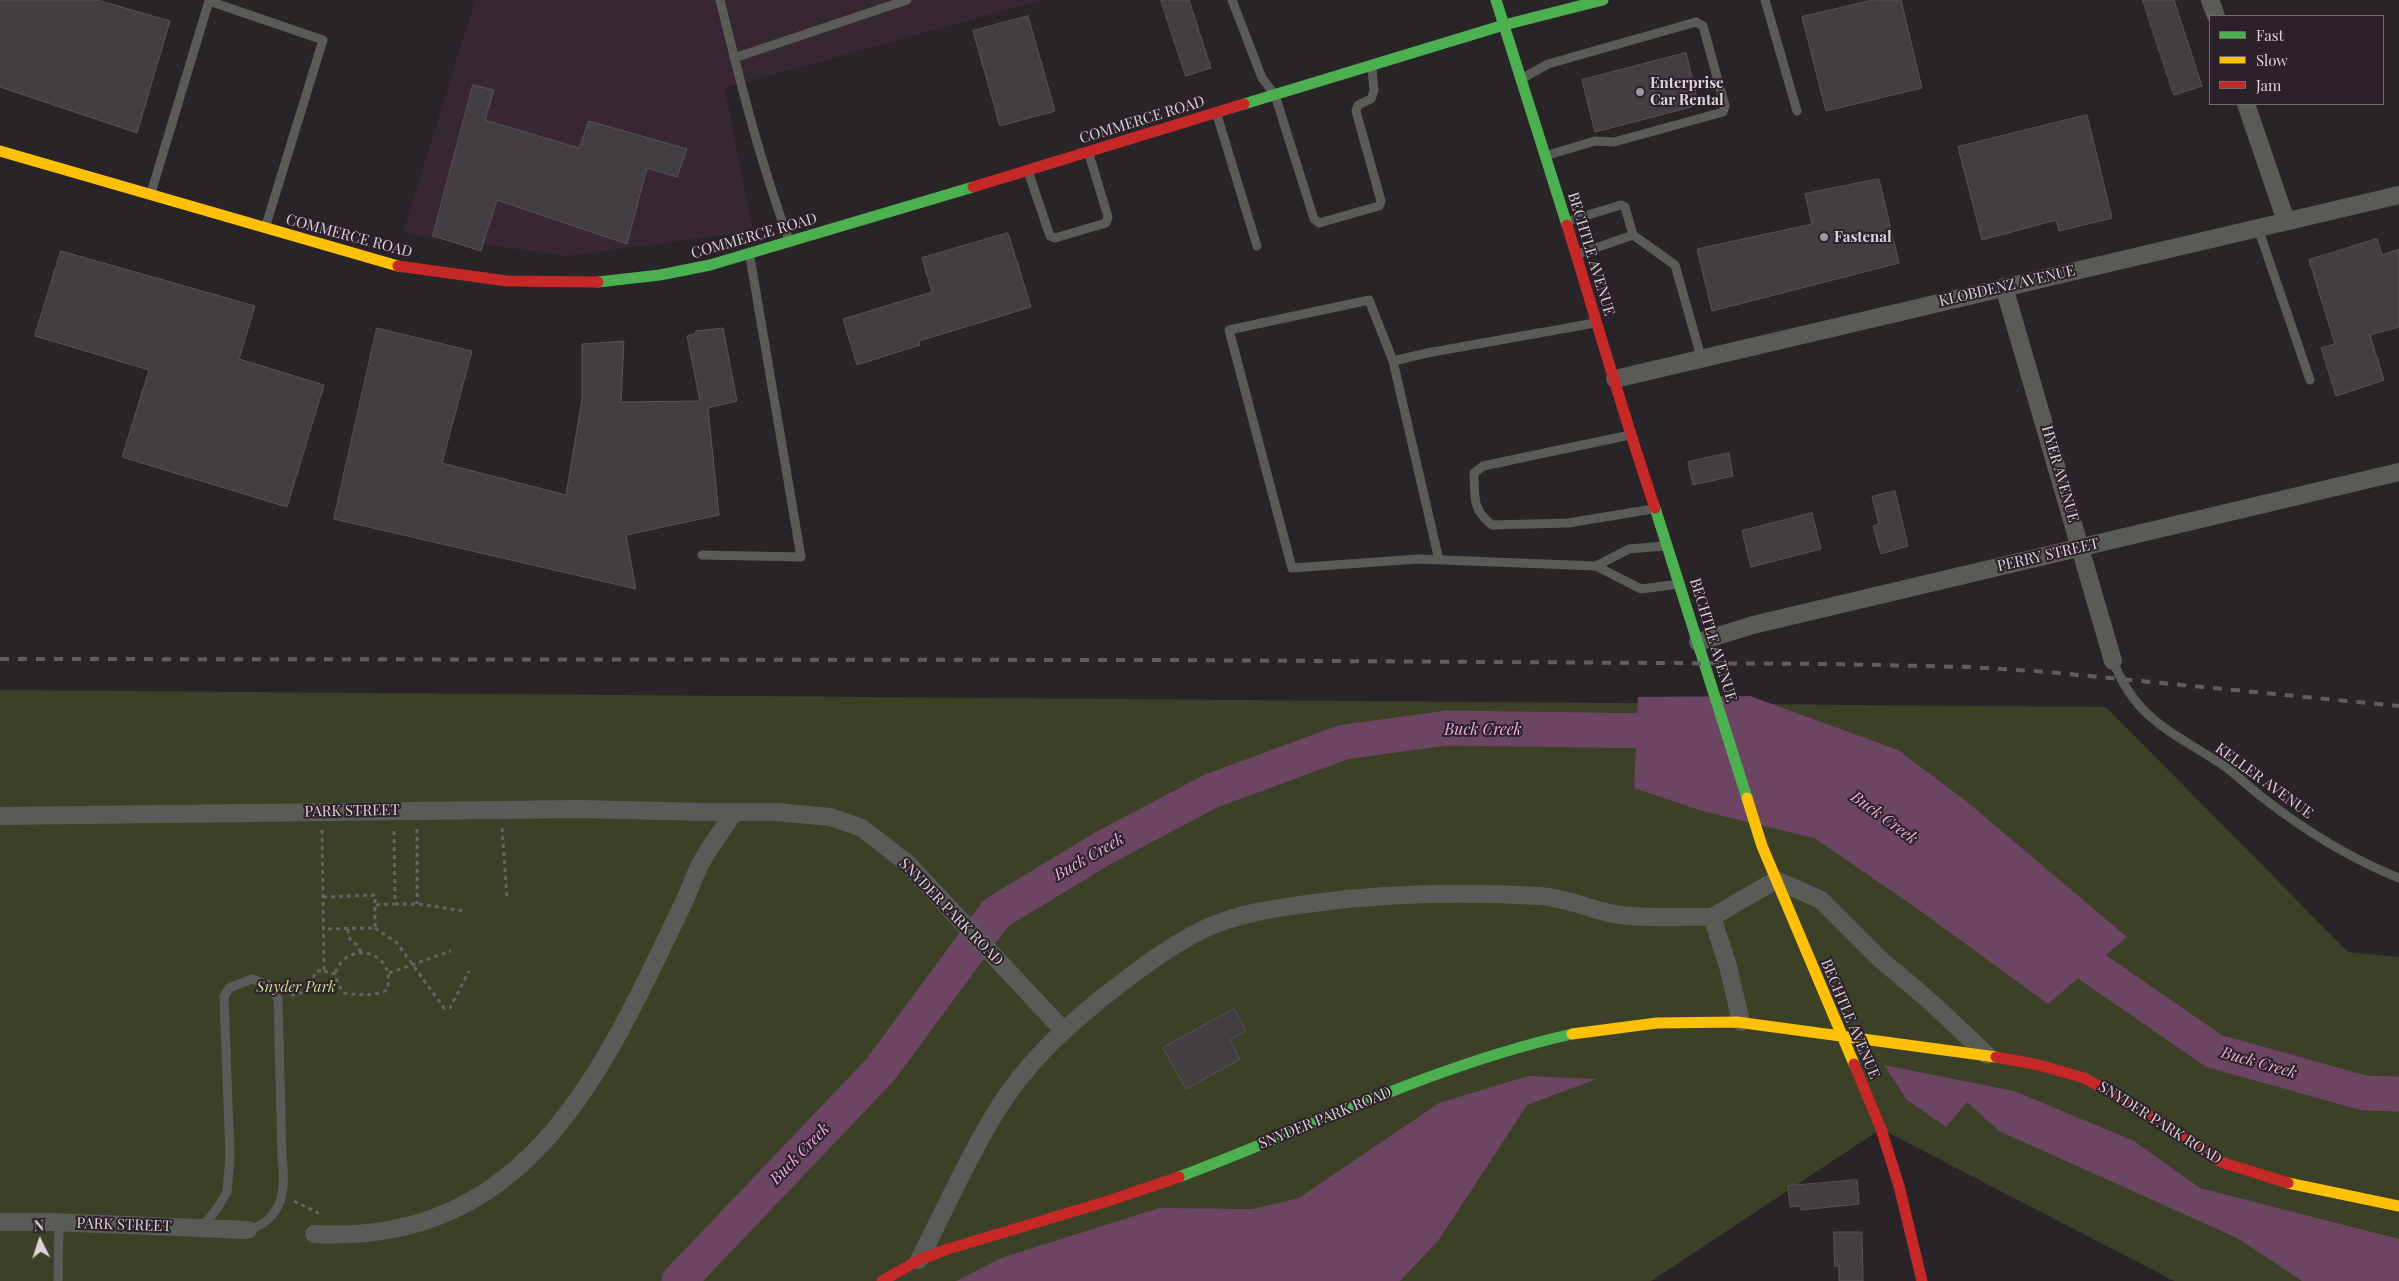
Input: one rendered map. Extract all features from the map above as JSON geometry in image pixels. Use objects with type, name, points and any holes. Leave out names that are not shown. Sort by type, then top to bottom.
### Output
[{"type":"street","name":"BECHTLE AVENUE","points":[[1496,0],[1615,379],[1630,435],[1680,584],[1762,846],[1881,1129],[1898,1186],[1922,1281]]},
{"type":"street","name":"COMMERCE ROAD","points":[[0,152],[394,265],[490,281],[584,282],[652,276],[698,268],[790,243],[1504,25],[1600,0]]},
{"type":"street","points":[[2210,0],[2216,15]]},
{"type":"street","points":[[2246,105],[2286,221]]},
{"type":"street","name":"KLOBDENZ AVENUE","points":[[1615,379],[1701,357],[2399,195]]},
{"type":"street","name":"HYER AVENUE","points":[[2004,287],[2113,661]]},
{"type":"street","name":"PERRY STREET","points":[[1698,642],[1753,625],[2399,472]]},
{"type":"street","name":"PARK STREET","points":[[0,816],[394,810],[580,809],[704,812]]},
{"type":"street","name":"SNYDER PARK ROAD","points":[[704,812],[777,812],[830,817],[862,828],[908,864],[1063,1030]]},
{"type":"street","points":[[321,1234],[364,1233],[400,1228],[434,1218],[470,1200],[502,1180],[528,1159],[558,1128],[584,1094],[613,1044],[701,862],[734,812]]},
{"type":"street","points":[[919,1260],[972,1151],[998,1109],[1028,1067],[1063,1030],[1128,978],[1170,948],[1203,930],[1237,916],[1278,908],[1363,897],[1428,893],[1543,896],[1571,901],[1620,915],[1712,917],[1776,880],[1820,900],[1880,960],[1932,1003],[1987,1055]]},
{"type":"street","points":[[1712,917],[1728,966],[1741,1022]]},
{"type":"street","name":"SNYDER PARK ROAD","points":[[882,1281],[919,1260],[948,1249],[1128,1194],[1201,1169],[1381,1094],[1466,1064],[1578,1032],[1621,1026],[1697,1021],[1741,1022],[1987,1055],[2067,1072],[2095,1082],[2128,1102],[2192,1147],[2227,1165],[2308,1188],[2399,1206]]},
{"type":"street","name":"PARK STREET","points":[[0,1222],[59,1222],[248,1230]]},
{"type":"lane","points":[[720,0],[772,195],[790,243]]},
{"type":"lane","points":[[734,58],[891,3],[907,0]]},
{"type":"lane","points":[[1232,0],[1262,78],[1274,95],[1314,219],[1319,223],[1379,206],[1381,201],[1356,110],[1358,105],[1370,99],[1374,91],[1372,65]]},
{"type":"lane","points":[[1767,0],[1797,111]]},
{"type":"lane","points":[[150,195],[207,1],[323,40],[265,228]]},
{"type":"lane","points":[[1521,79],[1548,64],[1696,22],[1703,26],[1725,106],[1723,112],[1614,142],[1595,142],[1545,156]]},
{"type":"lane","points":[[1216,112],[1257,246]]},
{"type":"lane","points":[[1028,170],[1050,236],[1055,238],[1106,223],[1108,217],[1088,152]]},
{"type":"lane","points":[[1566,222],[1621,205],[1625,207],[1633,235],[1675,265],[1701,357]]},
{"type":"lane","points":[[2258,228],[2310,380]]},
{"type":"lane","points":[[1576,255],[1633,235]]},
{"type":"lane","points":[[702,555],[801,557],[749,254]]},
{"type":"lane","points":[[1439,560],[1393,361],[1369,300],[1229,330],[1292,568],[1418,559],[1439,560],[1596,566],[1641,589],[1680,584]]},
{"type":"lane","points":[[1393,361],[1597,322]]},
{"type":"lane","points":[[1630,435],[1483,466],[1474,473],[1476,506],[1482,517],[1492,525],[1568,523],[1655,509]]},
{"type":"lane","points":[[1596,566],[1630,549],[1667,546]]},
{"type":"lane","name":"KELLER AVENUE","points":[[2113,661],[2120,678],[2137,706],[2176,737],[2224,766],[2261,797],[2306,829],[2362,864],[2399,878]]},
{"type":"lane","points":[[201,1228],[227,1192],[230,1165],[224,997],[229,988],[252,979],[269,985],[278,999],[282,1157],[285,1178],[283,1194],[272,1217],[260,1227],[248,1230]]},
{"type":"lane","points":[[58,1281],[59,1222]]},
{"type":"path","points":[[394,810],[395,904]]},
{"type":"path","points":[[416,810],[417,904]]},
{"type":"path","points":[[500,810],[507,898]]},
{"type":"path","points":[[322,812],[324,971]]},
{"type":"path","points":[[323,897],[375,895],[376,928]]},
{"type":"path","points":[[376,905],[417,904],[464,911]]},
{"type":"path","points":[[348,928],[348,936],[351,942],[359,946],[360,952]]},
{"type":"path","points":[[324,929],[376,928],[397,943],[444,1008],[450,1008],[469,971]]},
{"type":"path","points":[[389,973],[451,951]]},
{"type":"path","points":[[360,952],[371,954],[383,961],[389,973],[387,990],[376,995],[344,992],[338,984],[335,974],[338,963],[349,955],[360,952]]},
{"type":"path","points":[[278,999],[308,990],[316,971],[335,974]]},
{"type":"path","points":[[283,1194],[323,1216],[321,1234]]},
{"type":"shaded area","points":[[475,0],[1042,0],[725,88],[753,231],[567,256],[403,233]]},
{"type":"green space","name":"Snyder Park","points":[[0,690],[2106,707],[2348,952],[2399,957],[2399,1281],[2174,1281],[1881,1129],[1651,1281],[0,1281]]},
{"type":"water","points":[[1750,696],[1898,750],[1966,801],[2127,937],[2048,1004],[1915,907],[1814,838],[1702,811],[1634,788],[1638,697]]},
{"type":"water","points":[[1884,1065],[2014,1091],[2134,1141],[2200,1188],[2399,1239],[2399,1281],[2302,1281],[2237,1238],[1999,1131],[1967,1102],[1946,1127],[1907,1100]]},
{"type":"water","points":[[1528,1076],[1597,1079],[1527,1105],[1438,1241],[1400,1281],[956,1281],[1001,1258],[1159,1208],[1252,1209],[1299,1198],[1439,1103]]},
{"type":"building","points":[[0,0],[97,0],[170,21],[137,133],[0,87]]},
{"type":"building","points":[[1161,0],[1189,0],[1211,68],[1186,76]]},
{"type":"building","points":[[1873,0],[1901,0],[1922,88],[1826,111],[1802,17]]},
{"type":"building","points":[[2143,0],[2174,0],[2202,86],[2174,95]]},
{"type":"building","points":[[1028,16],[1055,111],[1000,126],[973,31]]},
{"type":"building","name":"Enterprise Car Rental","points":[[1686,53],[1699,105],[1595,132],[1582,80]]},
{"type":"building","points":[[473,85],[494,90],[485,120],[579,148],[589,121],[687,149],[677,177],[647,168],[627,244],[497,200],[481,251],[433,236]]},
{"type":"building","points":[[2087,115],[2112,218],[2059,231],[2056,220],[1982,240],[1958,147]]},
{"type":"building","name":"Fastenal","points":[[1879,179],[1899,263],[1712,311],[1697,249],[1812,224],[1805,194]]},
{"type":"building","points":[[1008,233],[1031,307],[919,341],[920,345],[857,365],[843,319],[932,292],[922,258]]},
{"type":"building","points":[[2377,239],[2382,255],[2399,249],[2399,327],[2370,335],[2384,380],[2336,396],[2321,348],[2335,344],[2309,260]]},
{"type":"building","points":[[61,251],[255,306],[239,359],[324,385],[287,507],[122,457],[149,370],[35,336]]},
{"type":"building","points":[[377,328],[472,351],[442,463],[566,495],[582,400],[582,344],[624,341],[621,402],[700,401],[687,336],[695,334],[696,331],[723,328],[737,401],[708,408],[719,515],[626,535],[636,589],[334,519]]},
{"type":"building","points":[[1729,453],[1733,476],[1693,485],[1688,462]]},
{"type":"building","points":[[1895,491],[1908,546],[1881,554],[1873,526],[1879,524],[1872,497]]},
{"type":"building","points":[[1812,513],[1821,549],[1751,567],[1742,531]]},
{"type":"building","points":[[1234,1009],[1246,1031],[1230,1040],[1240,1059],[1186,1089],[1163,1048]]},
{"type":"building","points":[[1857,1180],[1859,1204],[1801,1210],[1801,1206],[1790,1207],[1788,1186]]},
{"type":"building","points":[[1834,1232],[1862,1232],[1863,1281],[1839,1281],[1839,1266],[1835,1266]]},
{"type":"waterway","name":"Buck Creek","points":[[679,1281],[880,1070],[996,913],[1105,847],[1211,791],[1344,742],[1447,728],[1658,731],[1682,739]]},
{"type":"waterway","name":"Buck Creek","points":[[2053,940],[2214,1051],[2364,1093],[2399,1094]]},
{"type":"railway","points":[[0,659],[1158,660],[1833,664],[1970,667],[2048,672],[2399,706]]},
{"type":"traffic: fast","points":[[1496,0],[1567,225]]},
{"type":"traffic: fast","points":[[1244,104],[1504,25],[1603,0]]},
{"type":"traffic: fast","points":[[598,282],[660,275],[710,265],[973,187]]},
{"type":"traffic: fast","points":[[1655,508],[1747,798]]},
{"type":"traffic: fast","points":[[1179,1177],[1422,1080],[1521,1047],[1572,1034]]},
{"type":"traffic: slow","points":[[0,151],[398,266]]},
{"type":"traffic: slow","points":[[1747,798],[1762,846],[1854,1064]]},
{"type":"traffic: slow","points":[[1572,1034],[1657,1023],[1737,1022],[1996,1057]]},
{"type":"traffic: slow","points":[[2288,1183],[2399,1206]]},
{"type":"traffic: jam","points":[[973,187],[1244,104]]},
{"type":"traffic: jam","points":[[1567,225],[1655,508]]},
{"type":"traffic: jam","points":[[398,266],[507,281],[598,282]]},
{"type":"traffic: jam","points":[[1996,1057],[2039,1065],[2084,1078],[2124,1099],[2221,1162],[2288,1183]]},
{"type":"traffic: jam","points":[[1854,1064],[1881,1129],[1899,1186],[1922,1281]]},
{"type":"traffic: jam","points":[[882,1281],[919,1260],[948,1249],[1108,1201],[1179,1177]]},
{"type":"place","name":"Enterprise Car Rental","points":[[1640,92]]},
{"type":"place","name":"Fastenal","points":[[1824,237]]}]
